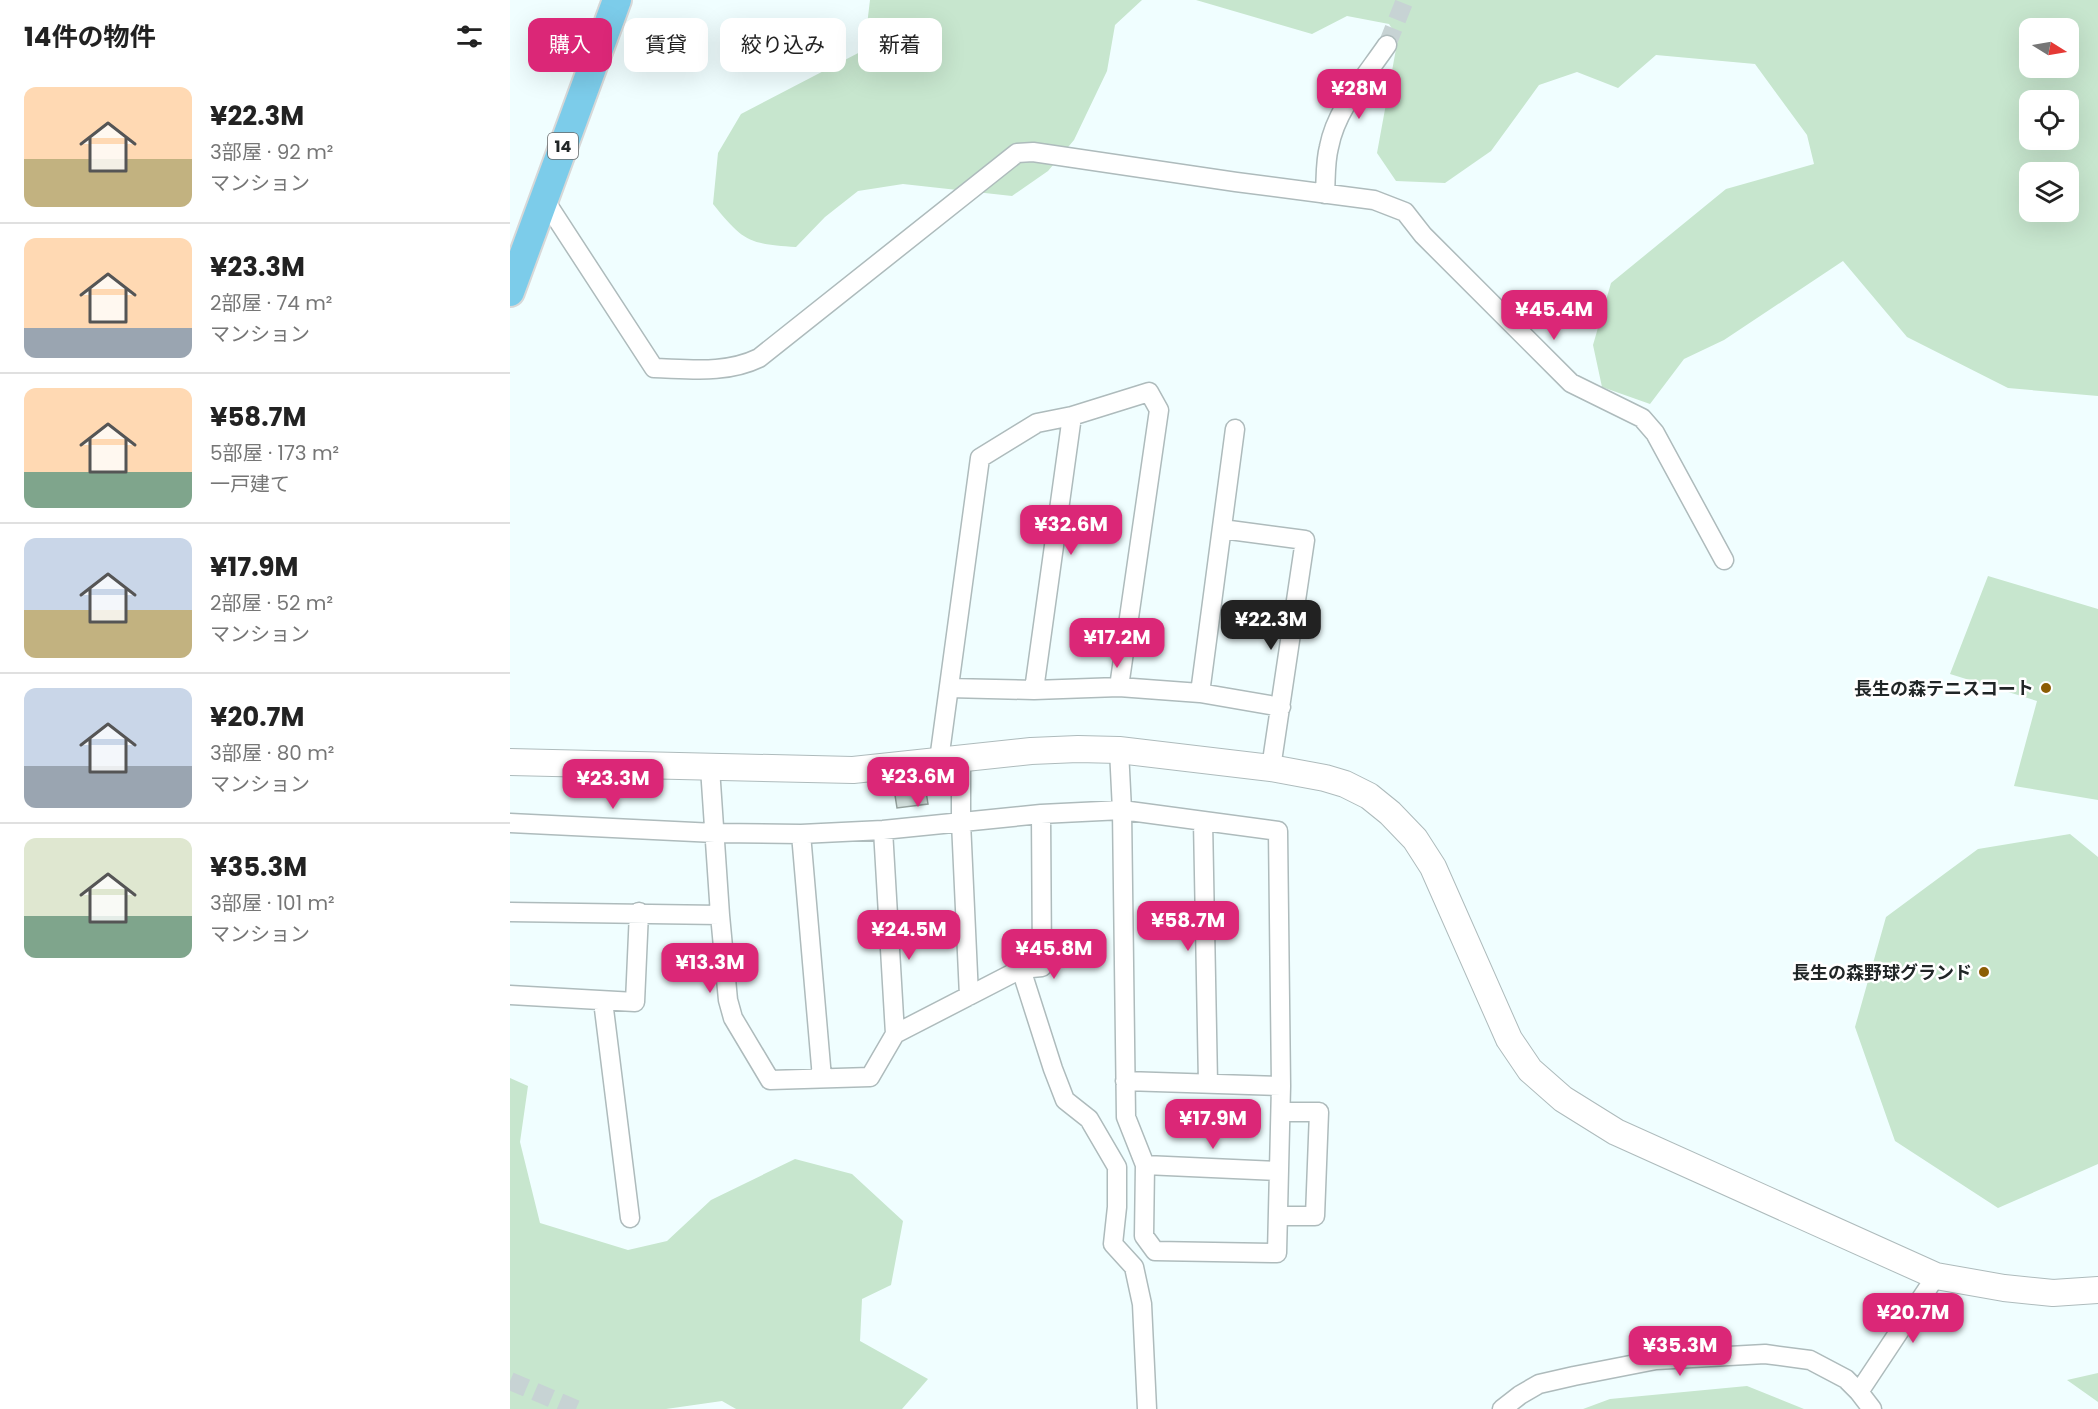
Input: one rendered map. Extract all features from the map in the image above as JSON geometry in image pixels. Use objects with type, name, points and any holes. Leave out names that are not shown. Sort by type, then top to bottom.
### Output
[{"type":"main road","name":"14","points":[[510,292],[617,0]]},
{"type":"street","points":[[1325,194],[1328,148],[1333,129],[1347,103],[1387,45]]},
{"type":"street","points":[[544,199],[654,368],[721,369],[744,365],[759,358],[1017,153],[1033,152],[1374,200],[1405,212],[1423,235],[1571,383],[1642,418],[1655,433],[1724,560]]},
{"type":"street","points":[[969,996],[961,822],[950,759],[949,688],[980,458],[1037,423],[1072,417],[1149,392],[1159,410],[1119,687]]},
{"type":"street","points":[[1034,690],[1072,417]]},
{"type":"street","points":[[1200,693],[1235,429]]},
{"type":"street","points":[[1222,529],[1305,540],[1271,768]]},
{"type":"street","points":[[949,688],[1034,690],[1119,687],[1200,693],[1281,707]]},
{"type":"street","points":[[510,762],[853,770],[1042,750],[1119,750],[1271,768],[1345,784],[1369,796],[1390,813],[1414,839],[1433,867],[1509,1039],[1530,1070],[1563,1099],[1616,1132],[1936,1276],[2004,1288],[2053,1293],[2098,1290]]},
{"type":"street","points":[[510,824],[715,833],[801,834],[883,830],[1041,814],[1122,810],[1278,831],[1281,1112],[1277,1253],[1155,1251],[1144,1236],[1145,1165],[1126,1117],[1122,810],[1119,750]]},
{"type":"street","points":[[710,768],[728,1000],[733,1018],[770,1080],[870,1077],[895,1034],[1021,969],[1042,967],[1041,814]]},
{"type":"street","points":[[1203,821],[1208,1083]]},
{"type":"street","points":[[883,830],[895,1034]]},
{"type":"street","points":[[801,834],[822,1078]]},
{"type":"street","points":[[510,912],[639,912],[720,915]]},
{"type":"street","points":[[510,995],[635,1002],[639,912]]},
{"type":"street","points":[[1021,969],[1065,1100],[1089,1119],[1117,1167],[1117,1207],[1113,1244],[1134,1267],[1142,1304],[1147,1409]]},
{"type":"street","points":[[603,1000],[630,1218]]},
{"type":"street","points":[[1125,1081],[1281,1086]]},
{"type":"street","points":[[1278,1216],[1315,1216],[1319,1113],[1281,1112]]},
{"type":"street","points":[[1145,1165],[1279,1171]]},
{"type":"street","points":[[1859,1392],[1936,1276]]},
{"type":"street","points":[[1502,1409],[1539,1384],[1574,1376],[1656,1360],[1765,1354],[1810,1360],[1846,1380],[1872,1409]]},
{"type":"green space","points":[[870,0],[1142,0],[1115,25],[1107,71],[1074,140],[1048,171],[1012,196],[903,184],[858,191],[825,217],[796,247],[767,244],[748,238],[732,226],[713,204],[718,153],[741,114],[822,72],[846,72],[846,59],[858,53],[858,72],[942,72],[942,18],[868,18]]},
{"type":"green space","points":[[1196,0],[2098,0],[2098,396],[2008,388],[1907,337],[1843,261],[1724,340],[1684,359],[1650,404],[1602,387],[1593,345],[1611,283],[1726,189],[1814,164],[1807,135],[1755,64],[1656,55],[1618,88],[1577,72],[1539,85],[1491,151],[1445,183],[1396,181],[1377,153],[1398,38],[1389,24],[1347,16],[1312,34]]},
{"type":"green space","name":"長生の森テニスコート","points":[[1988,576],[2098,609],[2098,800],[2014,786],[2037,701],[1950,674]]},
{"type":"green space","name":"長生の森野球グランド","points":[[2070,834],[2098,857],[2098,1164],[1998,1208],[1895,1141],[1855,1027],[1886,917],[1978,849]]},
{"type":"green space","points":[[510,1078],[528,1086],[520,1142],[540,1223],[628,1250],[667,1241],[711,1200],[795,1159],[852,1174],[903,1221],[891,1285],[862,1299],[860,1341],[928,1379],[902,1409],[736,1409],[722,1401],[666,1409],[510,1409]]},
{"type":"green space","points":[[2098,1373],[2098,1402],[2067,1380]]},
{"type":"green space","points":[[1747,1386],[1804,1409],[1583,1409],[1610,1399]]},
{"type":"building","points":[[925,785],[928,804],[897,808],[894,789]]},
{"type":"tunnel","points":[[1387,45],[1405,0]]},
{"type":"tunnel","points":[[510,1381],[576,1409]]},
{"type":"place","name":"長生の森テニスコート","points":[[2046,688]]},
{"type":"place","name":"長生の森野球グランド","points":[[1984,972]]}]
